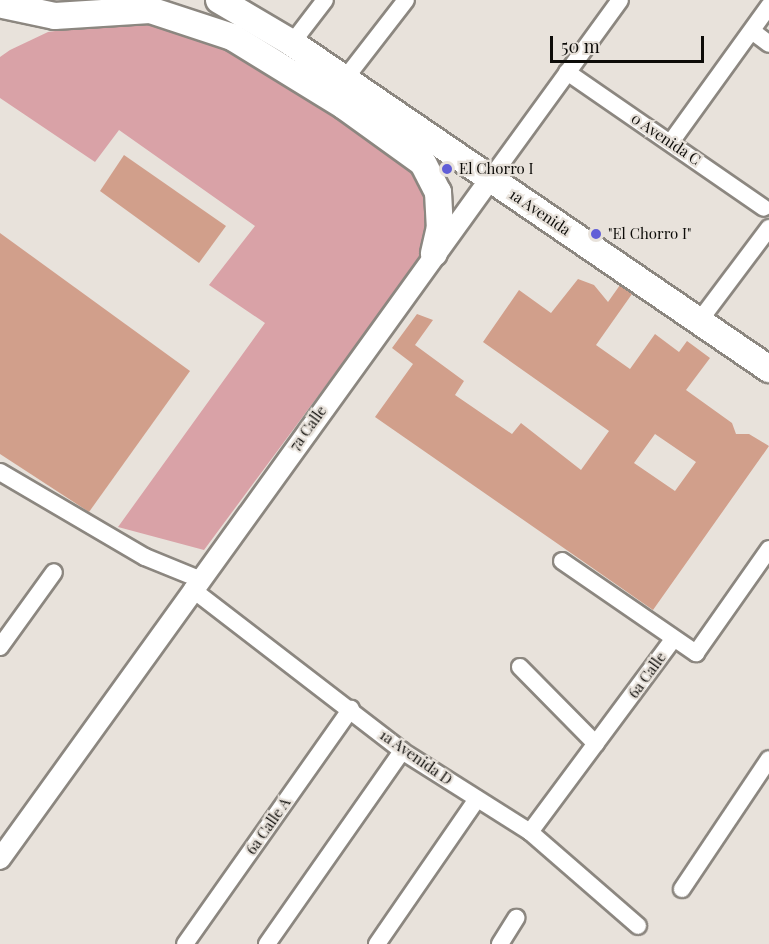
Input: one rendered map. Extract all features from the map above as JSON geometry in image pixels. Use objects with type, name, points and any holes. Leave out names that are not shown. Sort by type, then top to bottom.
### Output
[{"type":"main road","name":"1a Avenida","points":[[219,0],[292,43],[769,369]]},
{"type":"main road","points":[[7,4],[55,16],[150,10],[232,37],[344,106],[423,163],[438,192],[440,227],[434,253]]},
{"type":"street","points":[[292,43],[325,0]]},
{"type":"street","points":[[344,80],[406,0]]},
{"type":"street","name":"7a Calle","points":[[0,859],[434,253],[620,0]]},
{"type":"street","points":[[671,142],[769,6]]},
{"type":"street","points":[[752,31],[769,44]]},
{"type":"street","name":"0 Avenida C","points":[[567,72],[765,208]]},
{"type":"street","points":[[700,320],[769,228]]},
{"type":"street","name":"1a Avenida D","points":[[0,472],[145,557],[196,584],[402,751],[530,832],[638,926]]},
{"type":"street","name":"6a Calle","points":[[530,832],[672,641],[699,651],[769,549]]},
{"type":"street","points":[[562,561],[672,641]]},
{"type":"street","points":[[0,648],[54,572]]},
{"type":"street","points":[[520,667],[596,744]]},
{"type":"street","name":"6a Calle A","points":[[185,944],[351,709]]},
{"type":"street","points":[[267,944],[402,751]]},
{"type":"street","points":[[682,889],[769,759]]},
{"type":"street","points":[[377,944],[477,799]]},
{"type":"street","points":[[500,944],[516,918]]},
{"type":"shaded area","points":[[140,19],[264,61],[423,176],[430,214],[424,253],[204,550],[118,527],[265,323],[209,285],[255,226],[119,130],[95,162],[0,98],[0,57],[10,50],[48,32]]},
{"type":"building","points":[[124,155],[226,226],[199,263],[100,191]]},
{"type":"building","points":[[0,233],[190,371],[89,512],[0,454]]},
{"type":"building","points":[[578,279],[594,285],[608,302],[620,285],[632,294],[596,345],[630,369],[655,334],[679,352],[687,341],[710,358],[686,390],[732,423],[736,434],[749,434],[769,446],[653,610],[375,417],[413,364],[392,348],[417,314],[433,320],[415,345],[464,381],[455,395],[512,434],[521,423],[581,470],[609,431],[483,342],[519,290],[551,313]],"holes":[[[655,434],[696,462],[675,491],[634,463]]]},
{"type":"place","name":"El Chorro I","points":[[447,169]]},
{"type":"place","name":"\"El Chorro I\"","points":[[596,234]]}]
